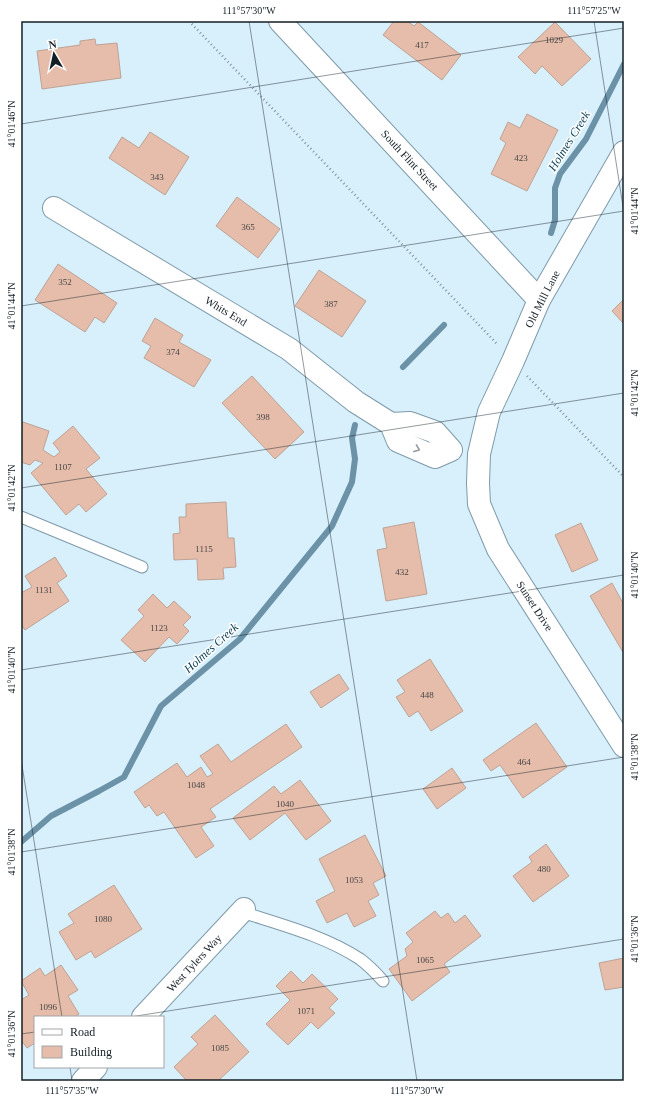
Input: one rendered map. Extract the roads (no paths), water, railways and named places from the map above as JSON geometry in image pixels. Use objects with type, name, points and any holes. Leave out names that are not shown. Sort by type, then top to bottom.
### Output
[{"type":"main road","name":"South Flint Street","points":[[280,21],[539,300]]},
{"type":"main road","name":"Old Mill Lane","points":[[479,454],[489,412],[539,300],[624,152]]},
{"type":"main road","name":"Whits End","points":[[54,208],[289,349],[356,402],[391,424],[398,441],[435,457],[451,450],[479,454]]},
{"type":"main road","name":"Sunset Drive","points":[[479,454],[479,504],[498,549],[624,746]]},
{"type":"main road","name":"West Tylers Way","points":[[144,1016],[243,911]]},
{"type":"main road","points":[[83,1081],[95,1068]]},
{"type":"lane","points":[[21,517],[142,567]]},
{"type":"lane","points":[[243,911],[303,932],[331,944],[360,959],[383,980]]},
{"type":"waterway","name":"Holmes Creek","points":[[551,233],[555,220],[555,188],[560,174],[586,139],[624,64]]},
{"type":"waterway","name":"Holmes Creek","points":[[403,367],[444,325]]},
{"type":"waterway","name":"Holmes Creek","points":[[21,842],[51,816],[124,777],[161,706],[240,639],[332,526],[352,482],[355,459],[352,438],[355,425]]}]
